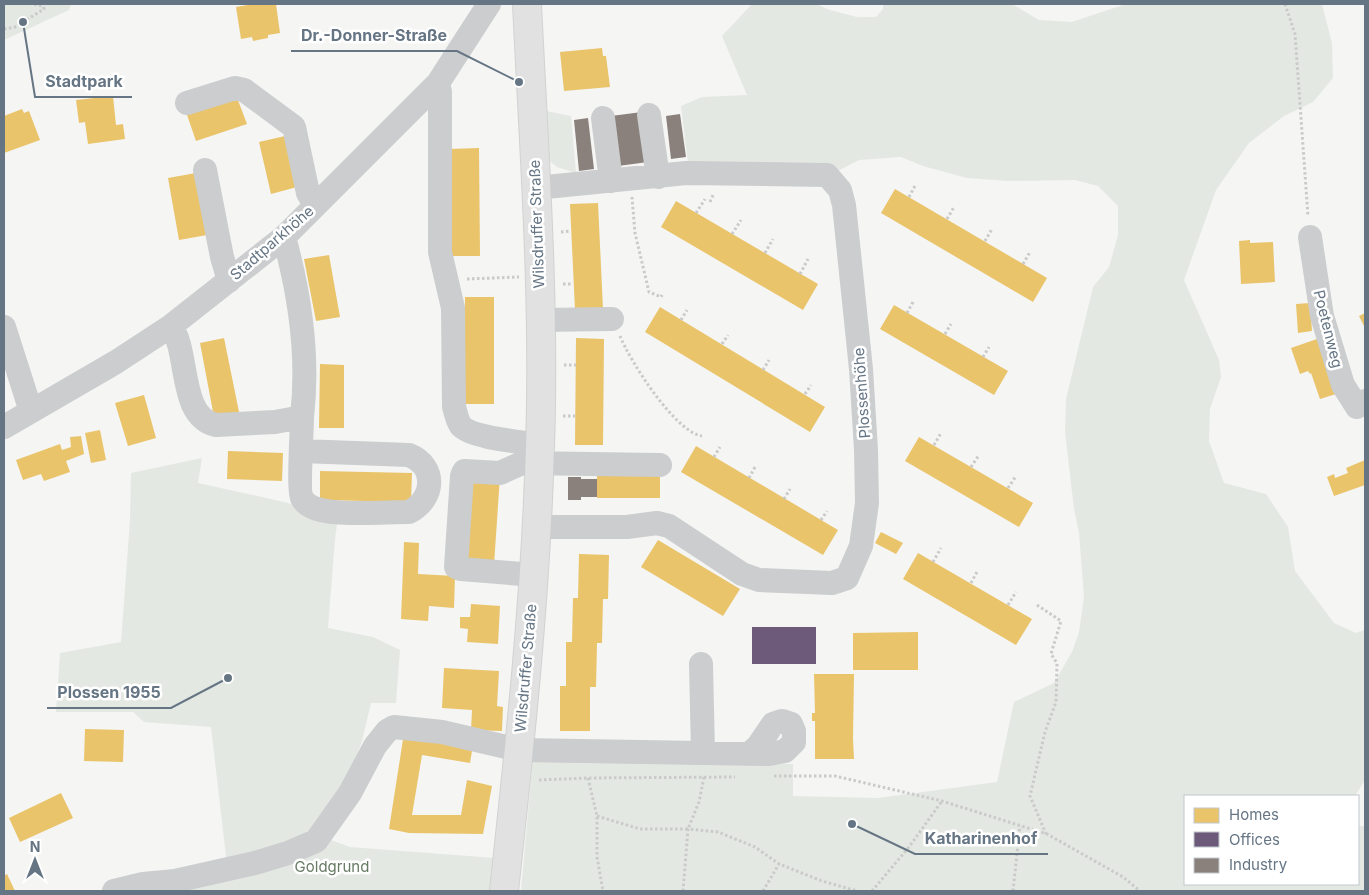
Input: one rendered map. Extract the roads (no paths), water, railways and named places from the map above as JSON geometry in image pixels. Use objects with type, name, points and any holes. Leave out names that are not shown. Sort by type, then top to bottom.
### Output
[{"type":"main road","name":"Wilsdruffer Straße","points":[[504,891],[519,750],[534,575],[540,454],[540,276],[527,4]]},
{"type":"street","name":"Stadtparkhöhe","points":[[4,427],[116,362],[171,326],[284,237],[438,83],[489,4]]},
{"type":"street","points":[[438,83],[440,92],[440,252],[453,308],[454,407],[461,426],[481,435],[540,454],[660,465]]},
{"type":"street","points":[[187,103],[235,88],[244,90],[294,127],[308,193],[315,205]]},
{"type":"street","points":[[649,115],[658,177]]},
{"type":"street","points":[[603,118],[621,180]]},
{"type":"street","points":[[205,170],[222,257],[229,281]]},
{"type":"street","name":"Plossenhöhe","points":[[536,188],[686,174],[827,175],[840,190],[844,205],[860,360],[866,450],[867,503],[861,546],[847,578],[832,583],[759,580],[742,574],[669,526],[663,524],[656,523],[627,527],[537,527]]},
{"type":"street","points":[[284,237],[290,258],[301,323],[306,375],[302,417],[301,451],[301,496],[307,505],[318,509],[339,512],[410,512],[419,507],[425,499],[429,486],[427,469],[419,458],[410,455],[301,451]]},
{"type":"street","name":"Poetenweg","points":[[1310,237],[1322,316],[1343,385],[1357,407],[1365,401]]},
{"type":"street","points":[[541,320],[612,319]]},
{"type":"street","points":[[171,326],[176,332],[182,352],[186,379],[192,400],[200,417],[208,423],[216,425],[275,422],[302,417]]},
{"type":"street","points":[[4,327],[28,402],[33,410]]},
{"type":"street","points":[[534,575],[460,569],[456,567],[462,476],[464,471],[500,473],[540,454]]},
{"type":"street","points":[[701,664],[703,753]]},
{"type":"street","points":[[114,891],[143,884],[175,881],[255,864],[316,841],[350,793],[375,746],[387,731],[394,726],[442,732],[519,750],[749,754]]},
{"type":"place","name":"Stadtpark","points":[[23,22]]},
{"type":"place","name":"Dr.-Donner-Straße","points":[[519,82]]},
{"type":"place","name":"Plossen 1955","points":[[228,678]]},
{"type":"place","name":"Katharinenhof","points":[[852,824]]},
{"type":"park label","name":"Goldgrund","points":[[332,867]]}]
